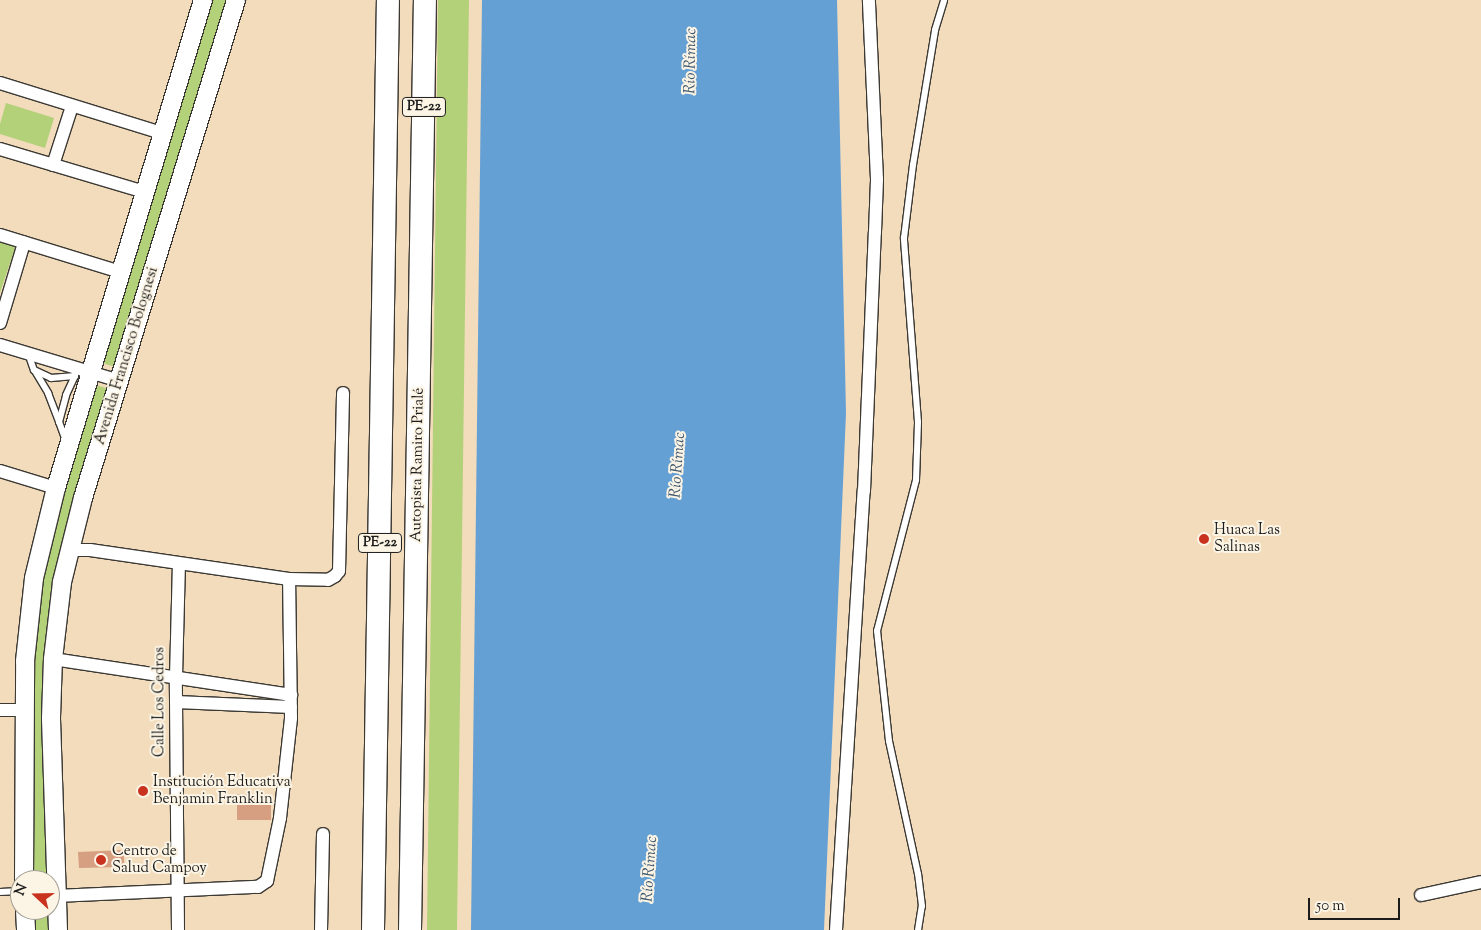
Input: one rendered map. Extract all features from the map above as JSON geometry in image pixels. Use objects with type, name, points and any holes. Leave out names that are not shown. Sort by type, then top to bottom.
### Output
[{"type":"highway","name":"PE-22","points":[[373,930],[388,0]]},
{"type":"highway","name":"Autopista Ramiro Prialé","points":[[410,930],[425,0]]},
{"type":"main road","name":"Avenida Francisco Bolognesi","points":[[24,870],[26,642],[34,578],[68,448],[81,372],[120,272],[203,0]]},
{"type":"main road","name":"Avenida Francisco Bolognesi","points":[[55,870],[50,718],[53,659],[62,582],[83,498],[236,0]]},
{"type":"street","points":[[836,930],[864,491],[875,232],[876,179],[869,0]]},
{"type":"street","points":[[0,83],[162,134]]},
{"type":"street","points":[[53,164],[72,106]]},
{"type":"street","points":[[0,149],[144,192]]},
{"type":"street","points":[[0,235],[120,272]]},
{"type":"street","points":[[0,323],[24,243]]},
{"type":"street","points":[[0,345],[81,372],[119,381]]},
{"type":"street","points":[[70,550],[90,550],[289,579],[328,580],[336,576],[339,571],[343,393]]},
{"type":"street","points":[[0,471],[56,488]]},
{"type":"street","name":"Calle Los Cedros","points":[[178,930],[176,677],[179,564]]},
{"type":"street","points":[[60,896],[258,887],[267,881],[280,818],[291,701],[289,579]]},
{"type":"street","points":[[53,659],[176,677],[291,701]]},
{"type":"street","points":[[176,702],[291,701]]},
{"type":"street","points":[[0,710],[24,710]]},
{"type":"street","points":[[321,930],[323,834]]},
{"type":"street","points":[[1421,895],[1481,882]]},
{"type":"lane","points":[[918,930],[922,906],[918,874],[889,741],[877,631],[916,480],[918,422],[904,238],[913,165],[935,30],[944,0]]},
{"type":"lane","points":[[28,354],[34,370],[48,393],[68,448]]},
{"type":"lane","points":[[34,370],[52,378],[81,372]]},
{"type":"lane","points":[[59,422],[66,395],[81,372]]},
{"type":"green space","points":[[208,0],[232,0],[116,367],[105,364],[100,357]]},
{"type":"green space","points":[[438,0],[469,0],[457,930],[427,930]]},
{"type":"green space","points":[[6,103],[54,118],[45,148],[0,134],[0,124]]},
{"type":"green space","points":[[0,240],[16,245],[0,293]]},
{"type":"green space","points":[[96,385],[106,388],[108,397],[62,556],[54,870],[31,870],[28,710],[46,548]]},
{"type":"green space","points":[[32,920],[52,920],[52,930],[32,930]]},
{"type":"water","name":"Río Rímac","points":[[482,0],[837,0],[846,413],[824,930],[471,930]]},
{"type":"building","points":[[237,794],[271,795],[271,820],[237,820]]},
{"type":"building","name":"Centro de Salud Campoy","points":[[124,850],[124,867],[79,868],[78,852]]},
{"type":"place","name":"Huaca Las Salinas","points":[[1204,539]]},
{"type":"place","name":"Institución Educativa Benjamin Franklin","points":[[143,791]]},
{"type":"place","name":"Centro de Salud Campoy","points":[[101,860]]}]
